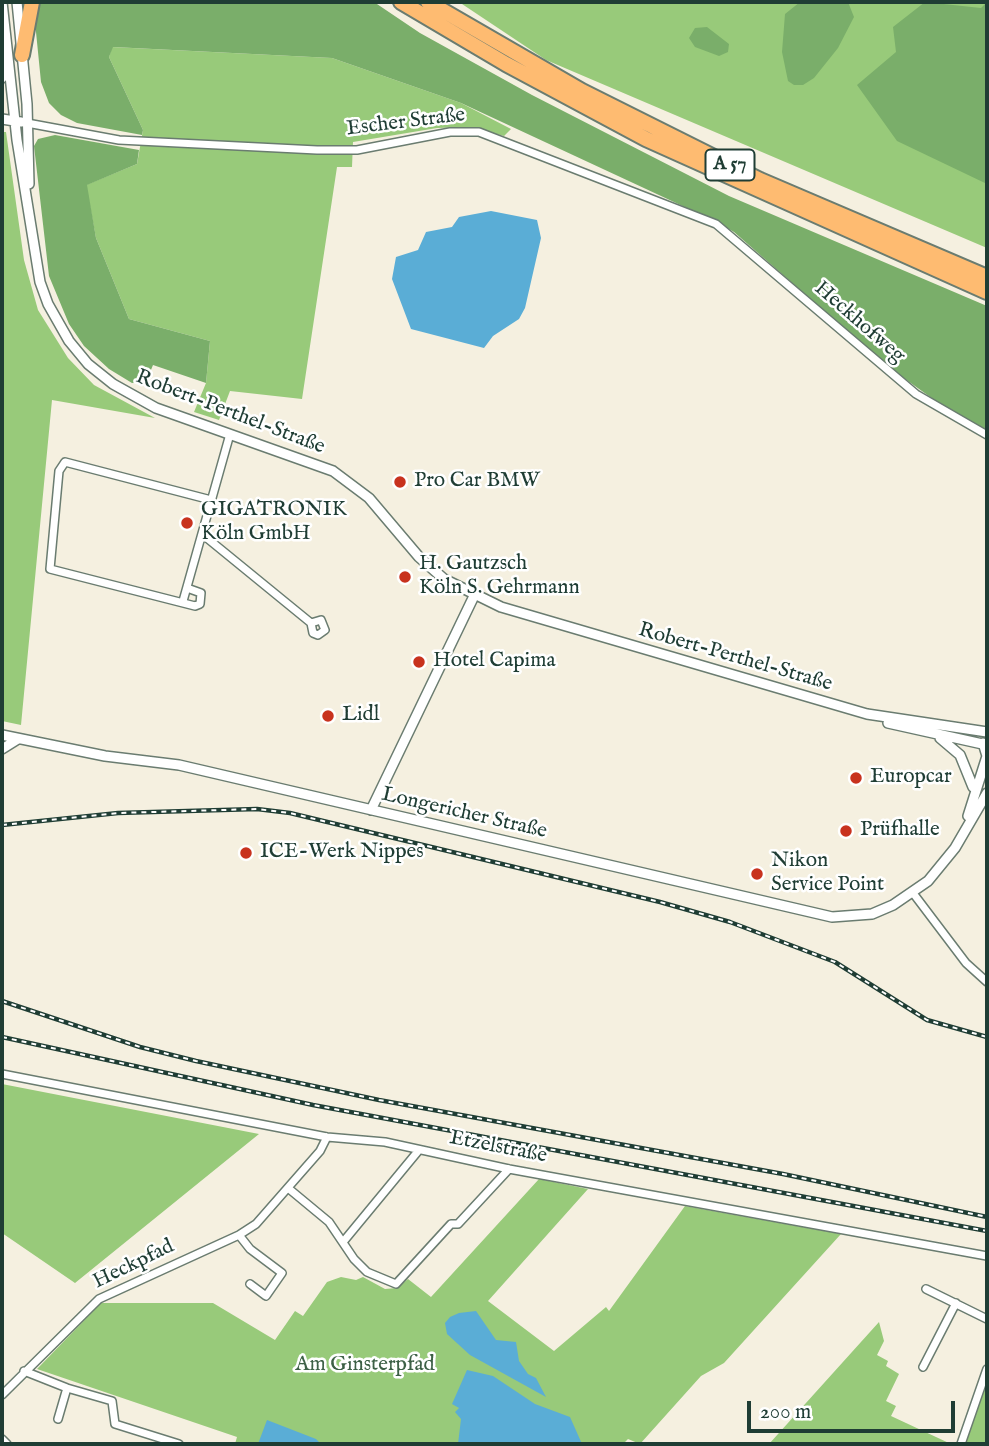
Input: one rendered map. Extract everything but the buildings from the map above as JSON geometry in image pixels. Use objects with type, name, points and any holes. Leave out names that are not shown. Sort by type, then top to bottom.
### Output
[{"type":"highway","points":[[22,55],[32,2]]},
{"type":"highway","name":"A 57","points":[[401,2],[506,64],[646,139],[987,292]]},
{"type":"highway","name":"A 57","points":[[428,2],[582,91],[760,180],[987,277]]},
{"type":"street","name":"Robert-Perthel-Straße","points":[[2,2],[36,268],[48,304],[61,329],[88,364],[113,384],[143,402],[317,464],[343,478],[372,501],[430,568],[474,596],[501,607],[935,736],[986,744]]},
{"type":"street","name":"Robert-Perthel-Straße","points":[[17,2],[27,123],[30,224]]},
{"type":"street","points":[[2,78],[7,44]]},
{"type":"street","name":"Escher Straße","points":[[2,119],[118,140],[317,150],[356,150],[450,132],[479,132],[716,224]]},
{"type":"street","name":"Heckhofweg","points":[[716,224],[732,234],[916,394],[987,435]]},
{"type":"street","points":[[183,601],[230,434]]},
{"type":"street","points":[[187,588],[199,592],[202,599],[195,606],[50,569],[59,471],[65,462],[211,500]]},
{"type":"street","points":[[202,534],[311,623]]},
{"type":"street","points":[[371,810],[474,596]]},
{"type":"street","name":"Robert-Perthel-Straße","points":[[867,714],[987,732]]},
{"type":"street","points":[[968,729],[986,744]]},
{"type":"street","name":"Longericher Straße","points":[[2,735],[105,756],[179,765],[815,915],[848,918],[872,914],[913,892],[943,865],[987,793]]},
{"type":"street","points":[[935,736],[960,755],[973,792]]},
{"type":"street","points":[[2,749],[19,738]]},
{"type":"street","name":"Longericher Straße","points":[[963,831],[986,744]]},
{"type":"street","points":[[913,892],[966,963],[987,982]]},
{"type":"street","name":"Etzelstraße","points":[[2,1074],[327,1137],[386,1142],[509,1169],[987,1256]]},
{"type":"street","name":"Heckpfad","points":[[2,1395],[99,1298],[239,1235],[256,1224],[320,1151],[327,1137]]},
{"type":"street","points":[[343,1242],[419,1150]]},
{"type":"street","points":[[288,1188],[329,1222],[354,1259],[367,1272],[396,1284],[451,1224],[458,1224],[509,1169]]},
{"type":"street","points":[[239,1235],[250,1249],[282,1273],[266,1296],[250,1284]]},
{"type":"street","points":[[926,1289],[987,1319]]},
{"type":"street","points":[[923,1367],[956,1303]]},
{"type":"street","points":[[961,1444],[987,1368]]},
{"type":"street","points":[[24,1371],[67,1388],[112,1401],[115,1424],[179,1444]]},
{"type":"street","points":[[58,1419],[67,1388]]},
{"type":"street","points":[[2,1439],[7,1444]]},
{"type":"green space","points":[[37,2],[374,2],[420,33],[532,95],[729,196],[987,306],[987,430],[947,409],[887,366],[734,232],[717,222],[461,103],[332,58],[113,47],[109,57],[143,130],[142,135],[77,123],[61,115],[49,103],[41,82],[34,12]]},
{"type":"green space","points":[[459,2],[987,2],[987,248],[546,60]]},
{"type":"green space","points":[[800,2],[848,2],[854,17],[838,48],[814,78],[803,85],[794,85],[788,81],[782,52],[785,14]]},
{"type":"green space","points":[[925,2],[981,8],[987,2],[987,184],[897,141],[857,85],[896,52],[893,27]]},
{"type":"green space","points":[[707,27],[729,44],[728,52],[719,56],[695,47],[689,38],[695,28]]},
{"type":"green space","points":[[112,47],[332,58],[461,103],[511,129],[504,136],[471,127],[437,128],[353,142],[352,167],[337,167],[302,399],[230,391],[219,420],[194,412],[206,383],[210,341],[129,319],[96,238],[86,185],[137,164],[143,130],[109,57]]},
{"type":"green space","points":[[2,132],[6,132],[24,260],[38,310],[68,358],[94,385],[155,418],[52,400],[21,725],[2,721]]},
{"type":"green space","points":[[55,135],[139,150],[137,164],[87,185],[96,238],[129,319],[210,341],[206,383],[153,365],[146,382],[132,383],[109,369],[84,346],[69,324],[49,276],[34,146],[38,139]]},
{"type":"green space","points":[[2,1084],[259,1134],[75,1283],[2,1233]]},
{"type":"green space","name":"Am Ginsterpfad","points":[[539,1179],[588,1189],[488,1301],[554,1351],[606,1307],[609,1311],[685,1206],[841,1234],[724,1363],[701,1376],[640,1444],[628,1439],[623,1444],[235,1444],[237,1437],[37,1369],[101,1303],[213,1303],[275,1340],[295,1311],[303,1316],[327,1282],[341,1277],[356,1280],[363,1277],[385,1289],[397,1288],[408,1279],[431,1297]]},
{"type":"green space","points":[[879,1322],[884,1341],[877,1355],[888,1361],[886,1366],[899,1374],[886,1401],[896,1406],[891,1416],[951,1444],[769,1444]]},
{"type":"green space","points":[[987,1377],[987,1444],[963,1444]]},
{"type":"water","points":[[491,211],[537,220],[541,238],[525,308],[519,319],[493,336],[484,348],[411,329],[392,279],[396,257],[418,250],[426,232],[452,227],[459,217]]},
{"type":"water","points":[[476,1311],[496,1340],[516,1342],[519,1361],[528,1374],[536,1378],[546,1397],[470,1355],[447,1334],[445,1323],[450,1317]]},
{"type":"water","points":[[467,1370],[493,1376],[535,1404],[570,1417],[582,1444],[458,1444],[461,1419],[455,1412],[459,1408],[452,1404]]},
{"type":"water","points":[[267,1420],[316,1439],[321,1444],[258,1444]]},
{"type":"railway","points":[[2,825],[118,813],[257,809],[290,813],[660,902],[730,922],[835,962],[927,1020],[987,1037]]},
{"type":"railway","points":[[2,1001],[140,1047],[196,1061],[379,1100],[783,1174],[987,1217]]},
{"type":"railway","points":[[2,1037],[313,1105],[987,1231]]},
{"type":"place","name":"Pro Car BMW","points":[[400,482]]},
{"type":"place","name":"GIGATRONIK Köln GmbH","points":[[187,523]]},
{"type":"place","name":"H. Gautzsch Köln S. Gehrmann","points":[[405,577]]},
{"type":"place","name":"Hotel Capima","points":[[419,662]]},
{"type":"place","name":"Lidl","points":[[328,716]]},
{"type":"place","name":"Europcar","points":[[856,778]]},
{"type":"place","name":"Prüfhalle","points":[[846,831]]},
{"type":"place","name":"ICE-Werk Nippes","points":[[246,853]]},
{"type":"place","name":"Nikon Service Point","points":[[757,874]]}]
